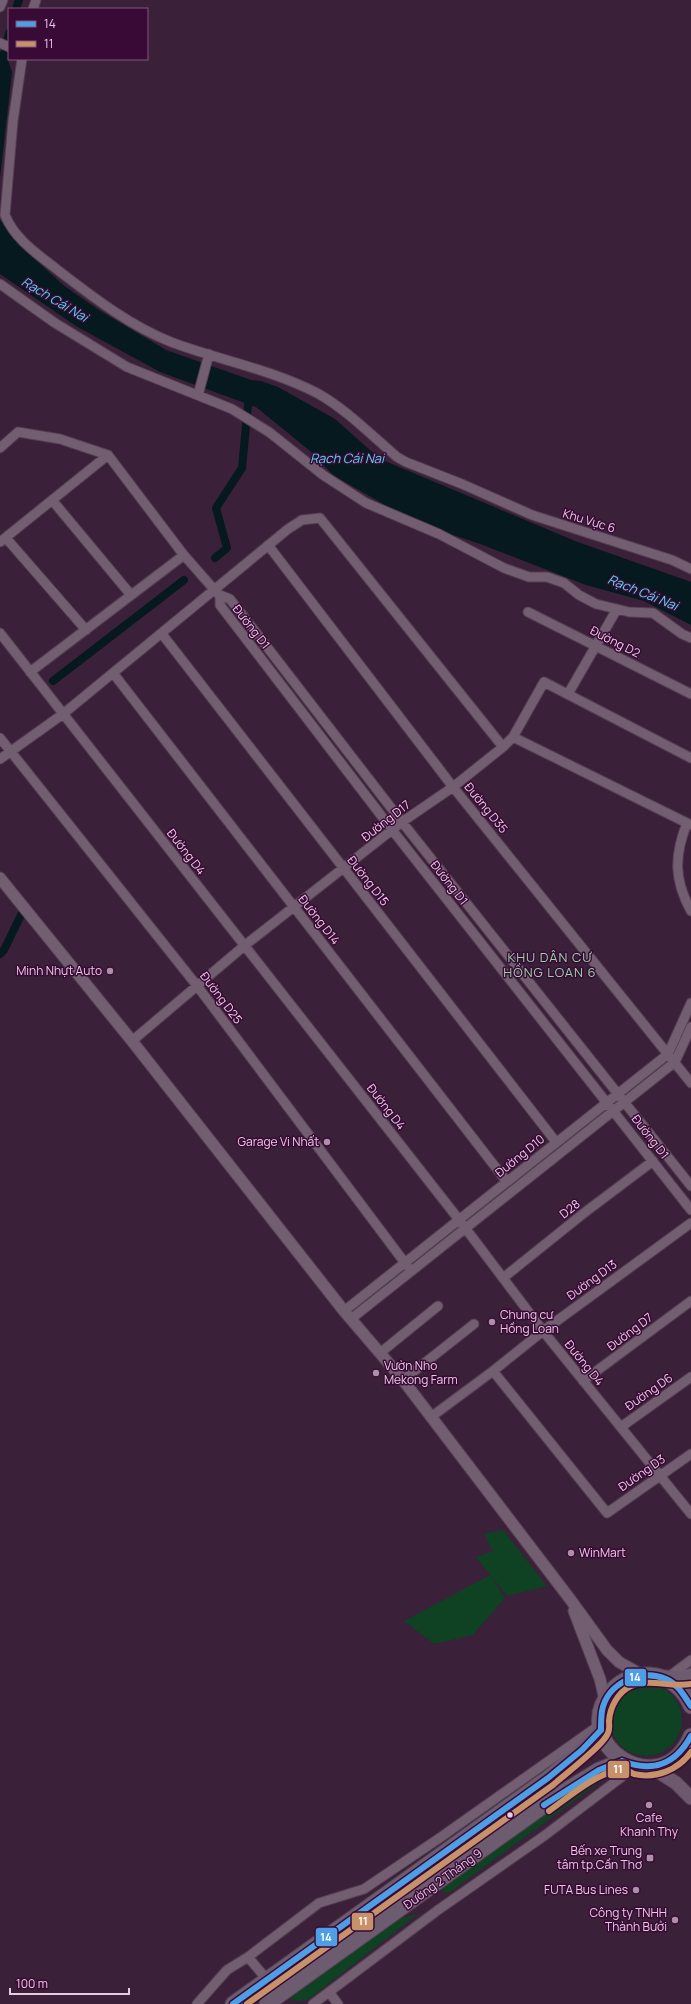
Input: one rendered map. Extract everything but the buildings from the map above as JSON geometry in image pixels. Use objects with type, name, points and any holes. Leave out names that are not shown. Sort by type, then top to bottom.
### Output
[{"type":"highway","points":[[690,1744],[673,1760],[651,1767],[636,1766],[622,1760],[611,1750],[601,1726],[605,1700],[620,1683],[642,1675],[679,1679],[691,1676]]},
{"type":"highway","points":[[666,1678],[684,1692],[691,1706]]},
{"type":"highway","name":"Đường 2 Tháng 9","points":[[233,2004],[548,1778],[582,1750],[601,1726]]},
{"type":"highway","name":"Đường 2 Tháng 9","points":[[277,2003],[560,1794],[599,1770],[622,1760]]},
{"type":"main road","points":[[651,1767],[676,1784],[691,1798]]},
{"type":"street","points":[[0,7],[3,0]]},
{"type":"street","name":"Khu Vực 6","points":[[22,60],[9,157],[5,215],[9,224],[33,251],[103,304],[154,334],[208,357],[250,365],[282,377],[317,393],[336,405],[397,457],[406,462],[482,492],[532,515],[672,560],[691,569]]},
{"type":"street","points":[[0,284],[55,323],[127,367],[199,392],[232,409],[269,432],[322,474],[366,503],[439,534],[504,568],[529,577],[547,577],[564,583],[579,595],[596,604],[629,612],[653,613],[682,634],[691,638]]},
{"type":"street","points":[[199,392],[208,357]]},
{"type":"street","points":[[0,448],[18,432],[60,439],[108,455],[184,555],[217,592]]},
{"type":"street","points":[[86,630],[3,540],[108,455]]},
{"type":"street","points":[[52,500],[131,595]]},
{"type":"street","points":[[0,759],[63,714],[162,634],[217,592],[268,545],[302,520],[320,518],[503,747]]},
{"type":"street","name":"Đường D35","points":[[268,545],[453,787],[691,1083]]},
{"type":"street","points":[[30,672],[184,555]]},
{"type":"street","name":"Đường D1","points":[[217,592],[230,599],[402,822],[691,1186]]},
{"type":"street","name":"Đường D1","points":[[217,592],[220,605],[393,831],[691,1210]]},
{"type":"street","points":[[617,609],[568,694],[691,758]]},
{"type":"street","name":"Đường D2","points":[[528,612],[691,694]]},
{"type":"street","name":"Đường D4","points":[[0,633],[462,1224],[543,1331],[691,1514]]},
{"type":"street","name":"Đường D15","points":[[162,634],[556,1142]]},
{"type":"street","name":"Đường D14","points":[[113,673],[507,1182]]},
{"type":"street","name":"Đường D17","points":[[132,1041],[198,987],[244,946],[344,870],[402,822],[453,787],[503,747],[513,738],[544,682],[568,694]]},
{"type":"street","name":"Đường D25","points":[[0,738],[198,987],[408,1267]]},
{"type":"street","points":[[513,738],[689,824],[679,844],[677,857],[679,880],[685,899],[691,910]]},
{"type":"street","points":[[0,878],[132,1041],[347,1315],[403,1380],[613,1656],[627,1668],[642,1675]]},
{"type":"street","name":"Đường D10","points":[[462,1224],[507,1182],[668,1054],[691,1003]]},
{"type":"street","name":"Đường D10","points":[[347,1315],[462,1224],[614,1111],[675,1062],[691,1028]]},
{"type":"street","name":"D28","points":[[503,1278],[584,1213],[653,1161]]},
{"type":"street","name":"Đường D13","points":[[431,1417],[493,1371],[543,1331],[691,1223]]},
{"type":"street","name":"Đường D7","points":[[583,1381],[691,1301]]},
{"type":"street","points":[[380,1353],[438,1306]]},
{"type":"street","points":[[403,1380],[474,1324]]},
{"type":"street","name":"Đường D3","points":[[493,1371],[607,1513],[691,1454]]},
{"type":"street","name":"Đường D6","points":[[621,1427],[691,1377]]},
{"type":"street","points":[[570,1599],[600,1679],[605,1700]]},
{"type":"street","points":[[666,1678],[691,1660]]},
{"type":"street","points":[[197,2004],[227,1970],[248,1957],[319,1903],[364,1888],[601,1726]]},
{"type":"street","points":[[313,2004],[438,1910],[544,1836],[636,1766]]},
{"type":"street","points":[[248,1957],[264,1976]]},
{"type":"street","points":[[329,1992],[338,2004]]},
{"type":"green space","points":[[503,1530],[547,1586],[507,1596],[476,1557],[493,1551],[484,1534]]},
{"type":"green space","points":[[490,1575],[505,1598],[473,1635],[434,1644],[404,1621]]},
{"type":"green space","points":[[646,1684],[666,1690],[676,1700],[682,1720],[676,1740],[666,1750],[646,1756],[626,1750],[616,1740],[610,1720],[616,1700],[626,1690]]},
{"type":"green space","points":[[597,1779],[604,1779],[453,1890],[447,1893],[442,1891],[441,1887],[574,1790]]},
{"type":"green space","points":[[418,1914],[309,1999],[296,2001],[289,1997],[331,1963],[402,1918]]},
{"type":"water","points":[[0,52],[6,54],[12,72],[0,178]]},
{"type":"water","name":"Rạch Cái Nai","points":[[0,220],[24,249],[63,285],[99,310],[166,350],[251,380],[261,381],[278,387],[335,419],[380,459],[575,541],[691,582],[691,625],[644,601],[586,585],[483,545],[444,532],[390,508],[333,475],[310,451],[256,407],[160,372],[76,326],[0,274]]},
{"type":"waterway","points":[[16,8],[19,0]]},
{"type":"waterway","points":[[0,73],[8,37]]},
{"type":"waterway","points":[[215,558],[227,548],[216,508],[242,468],[249,394]]},
{"type":"waterway","points":[[53,681],[184,580]]},
{"type":"waterway","points":[[0,954],[4,950],[21,915]]},
{"type":"tunnel","points":[[264,1976],[280,2000]]},
{"type":"transit line","name":"14","points":[[601,1730],[602,1711],[605,1701],[610,1693],[626,1680],[636,1677],[646,1675],[656,1676],[670,1681],[680,1691],[691,1706]]},
{"type":"transit line","name":"11","points":[[247,2004],[553,1785],[592,1752],[605,1738],[609,1730],[609,1721],[613,1705],[622,1692],[626,1689],[631,1686],[646,1683],[676,1685],[691,1684]]},
{"type":"transit line","name":"14","points":[[233,2004],[548,1778],[582,1750],[601,1730]]},
{"type":"transit line","name":"14","points":[[622,1761],[633,1765],[644,1766],[662,1764],[678,1754],[691,1736]]},
{"type":"transit line","name":"11","points":[[549,1811],[592,1781],[610,1772],[622,1769],[634,1774],[658,1774],[666,1772],[680,1764],[691,1752]]},
{"type":"transit line","name":"14","points":[[544,1805],[599,1770],[622,1761]]},
{"type":"place","name":"Minh Nhựt Auto","points":[[110,971]]},
{"type":"place","name":"Garage Vi Nhất","points":[[327,1142]]},
{"type":"place","name":"Chung cư Hồng Loan","points":[[492,1322]]},
{"type":"place","name":"Vườn Nho Mekong Farm","points":[[376,1373]]},
{"type":"place","name":"WinMart","points":[[571,1553]]},
{"type":"place","name":"Cafe Khanh Thy","points":[[649,1805]]},
{"type":"place","name":"Bến xe Trung tâm tp.Cần Thơ","points":[[650,1858]]},
{"type":"place","name":"FUTA Bus Lines","points":[[636,1890]]},
{"type":"place","name":"Công ty TNHH Thành Bưởi","points":[[675,1920]]},
{"type":"district","name":"KHU DÂN CƯ HỒNG LOAN 6","points":[[550,964]]}]
